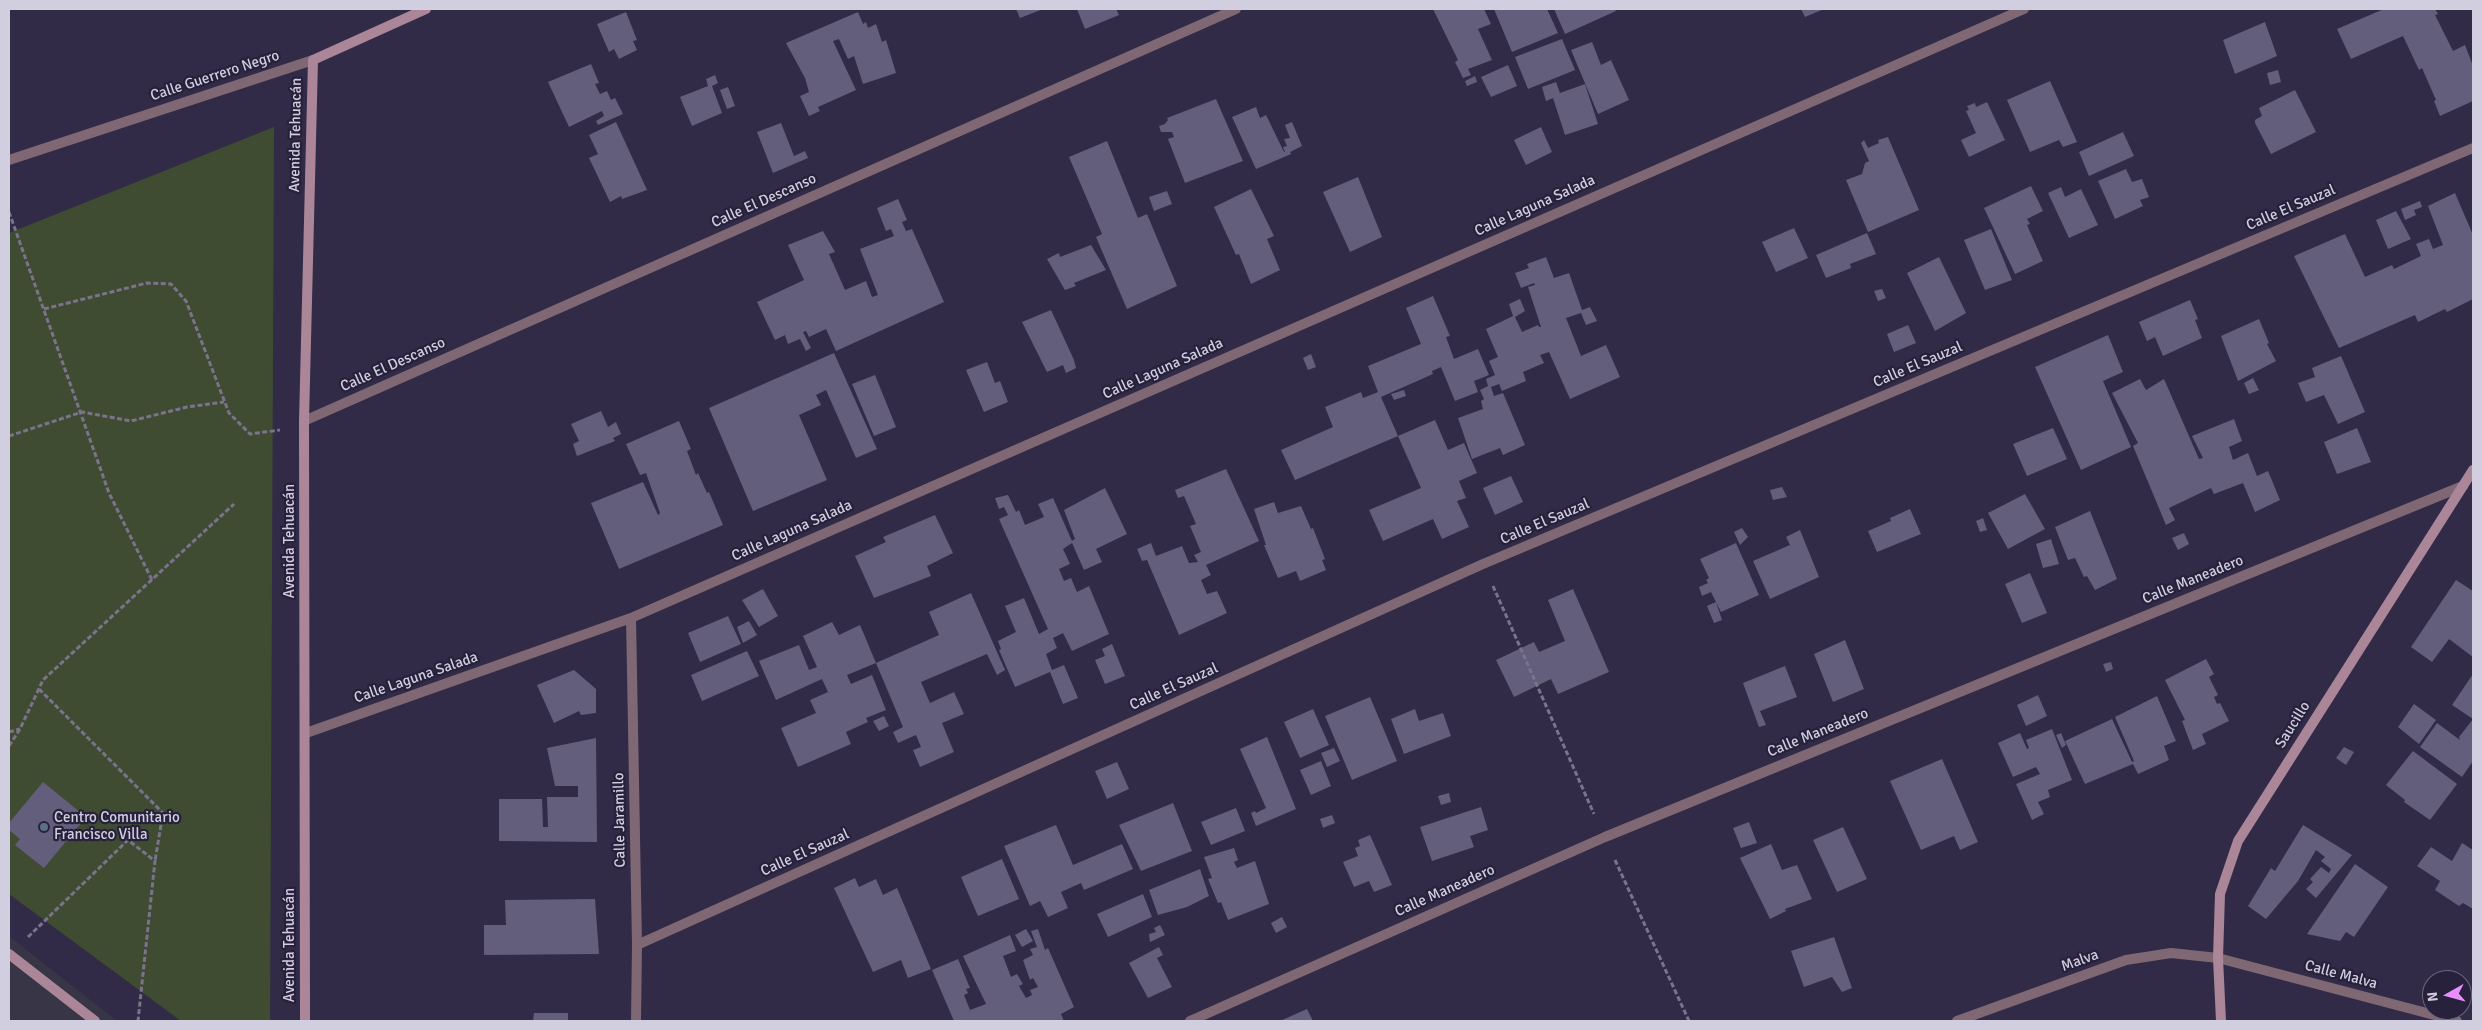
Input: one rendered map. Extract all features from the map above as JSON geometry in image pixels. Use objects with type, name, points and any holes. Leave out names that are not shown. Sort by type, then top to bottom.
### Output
[{"type":"street","name":"Calle Guerrero Negro","points":[[9,160],[313,60],[426,9]]},
{"type":"street","name":"Calle El Descanso","points":[[304,421],[1236,9]]},
{"type":"street","name":"Calle Laguna Salada","points":[[306,733],[631,618],[2024,9]]},
{"type":"street","name":"Avenida Tehuacán","points":[[305,1021],[304,421],[313,60]]},
{"type":"street","name":"Calle El Sauzal","points":[[637,945],[1483,564],[2473,148]]},
{"type":"street","name":"Saucillo","points":[[2221,1021],[2218,958],[2220,894],[2238,841],[2473,470]]},
{"type":"street","name":"Calle Maneadero","points":[[1190,1021],[1605,837],[2463,486]]},
{"type":"street","name":"Calle Jaramillo","points":[[631,618],[637,945],[636,1021]]},
{"type":"street","name":"Malva","points":[[1957,1021],[2126,960],[2171,953],[2218,958]]},
{"type":"street","points":[[9,955],[96,1021]]},
{"type":"street","name":"Calle Malva","points":[[2218,958],[2457,1021]]},
{"type":"path","points":[[9,212],[82,412],[109,493],[152,580]]},
{"type":"path","points":[[44,309],[147,284],[171,284],[186,301],[229,413],[250,434],[273,432],[304,421]]},
{"type":"path","points":[[9,436],[82,412],[131,421],[187,407],[224,402]]},
{"type":"path","points":[[9,746],[20,729],[43,680],[234,504]]},
{"type":"path","points":[[1483,564],[1689,1021]]},
{"type":"path","points":[[39,689],[163,813],[155,861],[138,1021]]},
{"type":"path","points":[[9,732],[20,729]]},
{"type":"path","points":[[9,955],[128,840],[155,861]]},
{"type":"shaded area","points":[[9,936],[117,1021],[9,1021]]},
{"type":"green space","points":[[274,127],[270,1021],[181,1021],[9,894],[9,233]]},
{"type":"building","points":[[1016,9],[1043,9],[1020,18]]},
{"type":"building","points":[[1077,9],[1116,9],[1119,15],[1085,29]]},
{"type":"building","points":[[1433,9],[1484,9],[1491,24],[1478,29],[1492,60],[1468,69],[1471,75],[1463,78],[1455,62],[1458,60]]},
{"type":"building","points":[[1494,9],[1547,9],[1558,33],[1512,52]]},
{"type":"building","points":[[1554,9],[1614,9],[1616,11],[1565,34]]},
{"type":"building","points":[[1801,9],[1824,9],[1805,17]]},
{"type":"building","points":[[2384,9],[2435,9],[2438,14],[2435,15],[2453,51],[2465,45],[2473,66],[2473,101],[2440,116],[2434,101],[2436,100],[2422,68],[2419,70],[2403,36],[2351,59],[2337,29]]},
{"type":"building","points":[[626,12],[637,40],[633,41],[637,50],[619,59],[614,49],[609,52],[597,24]]},
{"type":"building","points":[[858,12],[863,24],[866,22],[868,28],[876,24],[882,42],[886,40],[896,73],[863,84],[854,56],[848,59],[839,39],[833,41],[856,90],[818,107],[820,111],[809,116],[800,96],[809,92],[805,78],[786,43]]},
{"type":"building","points":[[2265,22],[2277,56],[2235,74],[2223,40]]},
{"type":"building","points":[[1562,39],[1575,70],[1528,89],[1515,57]]},
{"type":"building","points":[[1592,42],[1601,65],[1611,60],[1629,100],[1598,114],[1571,50]]},
{"type":"building","points":[[591,64],[599,83],[595,84],[600,94],[607,91],[611,100],[615,98],[623,114],[598,125],[596,121],[604,116],[602,111],[569,127],[548,82]]},
{"type":"building","points":[[1508,65],[1517,86],[1491,97],[1481,77]]},
{"type":"building","points":[[2278,70],[2281,82],[2270,85],[2267,73]]},
{"type":"building","points":[[715,75],[718,83],[712,86],[722,113],[692,126],[680,97],[708,86],[706,79]]},
{"type":"building","points":[[1475,76],[1477,82],[1467,86],[1465,81]]},
{"type":"building","points":[[2050,81],[2077,142],[2063,147],[2059,140],[2030,152],[2007,100]]},
{"type":"building","points":[[1556,82],[1560,93],[1585,84],[1598,124],[1565,135],[1553,98],[1546,101],[1542,87]]},
{"type":"building","points":[[728,87],[735,106],[727,109],[720,90]]},
{"type":"building","points":[[2295,90],[2316,132],[2271,154],[2255,123],[2255,120],[2262,116],[2259,108]]},
{"type":"building","points":[[1216,99],[1243,161],[1185,183],[1168,139],[1174,137],[1172,132],[1161,132],[1159,126],[1165,124],[1168,120],[1167,118]]},
{"type":"building","points":[[1987,102],[2005,140],[1969,157],[1961,140],[1976,133],[1966,111],[1969,110],[1967,106],[1975,103],[1976,107]]},
{"type":"building","points":[[1256,107],[1260,118],[1266,115],[1284,152],[1283,147],[1287,146],[1284,139],[1290,138],[1285,125],[1292,122],[1302,146],[1290,152],[1291,154],[1256,169],[1232,117]]},
{"type":"building","points":[[616,122],[647,190],[622,199],[621,196],[610,202],[589,158],[598,154],[589,135]]},
{"type":"building","points":[[781,123],[794,156],[805,151],[808,158],[773,173],[757,132]]},
{"type":"building","points":[[1541,127],[1552,152],[1526,165],[1514,140]]},
{"type":"building","points":[[2123,132],[2134,156],[2089,176],[2079,152]]},
{"type":"building","points":[[1888,137],[1919,210],[1868,232],[1846,180],[1862,174],[1865,163],[1869,161],[1861,143],[1864,140],[1868,148],[1879,143],[1878,140]]},
{"type":"building","points":[[1107,141],[1138,218],[1147,214],[1177,286],[1127,309],[1096,237],[1102,234],[1069,157]]},
{"type":"building","points":[[2126,169],[2132,182],[2142,179],[2149,197],[2140,200],[2143,206],[2115,219],[2098,181]]},
{"type":"building","points":[[1358,177],[1382,237],[1350,252],[1323,192]]},
{"type":"building","points":[[2031,186],[2043,211],[2027,219],[2030,224],[2027,225],[2043,261],[2015,274],[1984,208]]},
{"type":"building","points":[[2061,187],[2065,197],[2081,189],[2098,225],[2069,238],[2048,193]]},
{"type":"building","points":[[1251,189],[1274,236],[1267,239],[1280,270],[1251,284],[1239,254],[1236,255],[1214,207]]},
{"type":"building","points":[[1167,191],[1172,204],[1154,211],[1149,197]]},
{"type":"building","points":[[2455,193],[2473,235],[2473,299],[2447,312],[2445,309],[2418,322],[2415,315],[2339,348],[2294,256],[2345,234],[2365,277],[2392,265],[2394,269],[2421,256],[2416,244],[2429,239],[2433,249],[2443,245],[2428,206]]},
{"type":"building","points":[[898,199],[907,220],[902,222],[906,231],[912,229],[944,302],[836,351],[826,329],[809,337],[806,331],[803,332],[811,348],[806,351],[800,339],[788,344],[785,335],[775,340],[757,302],[804,280],[788,245],[823,231],[835,252],[829,254],[845,290],[866,281],[872,297],[878,295],[860,249],[894,236],[891,229],[886,231],[877,208]]},
{"type":"building","points":[[2420,201],[2422,207],[2414,210],[2416,215],[2405,220],[2401,209]]},
{"type":"building","points":[[2396,211],[2411,239],[2388,249],[2376,220]]},
{"type":"building","points":[[1794,228],[1808,258],[1776,272],[1762,242]]},
{"type":"building","points":[[1991,229],[2012,280],[1985,290],[1964,240]]},
{"type":"building","points":[[1867,233],[1876,254],[1850,264],[1851,268],[1826,278],[1816,255]]},
{"type":"building","points":[[1091,245],[1106,270],[1074,283],[1076,286],[1065,290],[1047,259],[1059,253],[1060,257]]},
{"type":"building","points":[[1546,257],[1554,278],[1569,273],[1582,310],[1590,307],[1597,321],[1586,325],[1581,313],[1566,318],[1581,356],[1606,345],[1620,377],[1570,399],[1549,352],[1540,355],[1544,363],[1523,372],[1526,381],[1502,391],[1499,384],[1491,387],[1494,396],[1503,393],[1525,445],[1503,455],[1500,448],[1472,459],[1458,418],[1483,409],[1481,401],[1484,399],[1480,390],[1488,386],[1486,379],[1495,375],[1489,361],[1498,357],[1486,329],[1513,316],[1509,304],[1520,299],[1525,311],[1515,317],[1522,332],[1538,325],[1541,327],[1528,287],[1535,285],[1534,283],[1521,288],[1515,273],[1529,268],[1527,264]]},
{"type":"building","points":[[1939,257],[1966,313],[1935,331],[1907,273]]},
{"type":"building","points":[[1882,289],[1886,298],[1878,301],[1874,291]]},
{"type":"building","points":[[1433,296],[1450,336],[1446,337],[1454,359],[1478,349],[1489,375],[1474,381],[1478,392],[1455,401],[1441,367],[1432,371],[1433,374],[1381,397],[1398,436],[1295,480],[1281,450],[1333,427],[1325,407],[1361,392],[1363,398],[1378,392],[1368,366],[1421,344],[1406,308]]},
{"type":"building","points":[[2190,300],[2198,319],[2195,320],[2202,338],[2163,356],[2155,337],[2147,341],[2139,322]]},
{"type":"building","points":[[1051,310],[1076,368],[1066,373],[1063,365],[1047,372],[1022,322]]},
{"type":"building","points":[[2259,319],[2269,343],[2267,344],[2276,361],[2238,381],[2221,336]]},
{"type":"building","points":[[1908,325],[1916,343],[1894,352],[1887,334]]},
{"type":"building","points":[[2108,335],[2123,372],[2103,381],[2131,447],[2081,470],[2035,367]]},
{"type":"building","points":[[834,353],[877,449],[856,458],[826,390],[816,395],[821,405],[799,415],[827,480],[753,511],[709,408]]},
{"type":"building","points":[[1311,354],[1316,367],[1308,370],[1303,358]]},
{"type":"building","points":[[2341,356],[2365,412],[2338,424],[2324,395],[2306,402],[2298,383],[2315,377],[2312,368]]},
{"type":"building","points":[[987,362],[995,383],[1000,381],[1008,402],[984,412],[966,370]]},
{"type":"building","points":[[875,375],[896,427],[874,436],[852,384]]},
{"type":"building","points":[[2253,378],[2259,390],[2249,394],[2244,383]]},
{"type":"building","points":[[2140,379],[2146,390],[2164,379],[2199,459],[2203,458],[2192,436],[2234,419],[2242,441],[2229,447],[2233,460],[2248,453],[2257,476],[2268,471],[2280,500],[2255,512],[2243,483],[2214,494],[2211,488],[2169,508],[2175,520],[2166,525],[2133,446],[2138,443],[2112,393]]},
{"type":"building","points":[[1404,390],[1406,396],[1394,400],[1391,394]]},
{"type":"building","points":[[601,411],[608,427],[616,422],[621,434],[613,438],[615,441],[577,456],[573,444],[579,441],[571,424]]},
{"type":"building","points":[[1435,420],[1448,450],[1464,443],[1477,473],[1459,481],[1466,498],[1457,501],[1469,527],[1442,539],[1433,519],[1383,541],[1369,510],[1421,488],[1398,436]]},
{"type":"building","points":[[679,421],[691,449],[687,451],[696,475],[698,473],[707,493],[709,492],[723,525],[619,569],[591,503],[643,482],[658,515],[660,513],[646,473],[640,475],[626,444]]},
{"type":"building","points":[[2053,428],[2067,459],[2027,476],[2013,444]]},
{"type":"building","points":[[2357,428],[2371,462],[2337,474],[2324,442]]},
{"type":"building","points":[[1226,469],[1259,541],[1206,565],[1211,575],[1201,580],[1207,594],[1217,591],[1227,613],[1179,635],[1147,560],[1142,561],[1137,549],[1151,543],[1156,556],[1182,546],[1189,563],[1198,562],[1194,555],[1201,552],[1190,526],[1196,524],[1184,496],[1178,498],[1175,490]]},
{"type":"building","points":[[1511,476],[1523,502],[1495,515],[1483,488]]},
{"type":"building","points":[[1782,487],[1787,497],[1773,500],[1770,490]]},
{"type":"building","points":[[1105,488],[1127,534],[1096,549],[1102,562],[1084,570],[1072,543],[1063,549],[1070,564],[1059,569],[1064,581],[1071,578],[1077,592],[1089,586],[1109,634],[1072,651],[1063,633],[1053,638],[1057,648],[1046,654],[1052,670],[1064,665],[1078,698],[1063,704],[1050,672],[1015,687],[999,650],[1001,649],[998,641],[1016,632],[1005,606],[1024,598],[1039,634],[1048,629],[999,519],[1008,515],[1004,507],[999,509],[995,498],[1008,495],[1016,512],[1019,510],[1025,525],[1044,517],[1038,504],[1053,498],[1072,541],[1075,539],[1064,510]]},
{"type":"building","points":[[2025,494],[2045,529],[2008,549],[1988,513]]},
{"type":"building","points":[[1274,502],[1278,513],[1301,506],[1311,529],[1313,528],[1325,559],[1322,560],[1326,570],[1300,581],[1296,571],[1278,578],[1264,545],[1266,545],[1254,509]]},
{"type":"building","points":[[1910,509],[1921,534],[1877,552],[1868,531],[1891,521],[1890,518]]},
{"type":"building","points":[[2090,511],[2117,579],[2095,590],[2087,576],[2084,577],[2075,558],[2068,560],[2055,527]]},
{"type":"building","points":[[935,515],[953,553],[927,566],[931,576],[874,598],[855,556],[886,542],[883,537]]},
{"type":"building","points":[[1983,518],[1987,530],[1980,532],[1976,521]]},
{"type":"building","points":[[1742,528],[1748,537],[1740,545],[1734,532]]},
{"type":"building","points":[[1800,530],[1819,577],[1770,599],[1753,561],[1790,545],[1786,537]]},
{"type":"building","points":[[2184,533],[2189,544],[2178,550],[2172,538]]},
{"type":"building","points":[[2051,539],[2059,564],[2043,568],[2036,544]]},
{"type":"building","points":[[1736,543],[1759,595],[1721,612],[1711,592],[1702,596],[1699,587],[1708,583],[1706,580],[1709,578],[1700,559]]},
{"type":"building","points":[[2030,573],[2047,613],[2022,623],[2005,584]]},
{"type":"building","points":[[2456,580],[2473,591],[2473,657],[2449,639],[2432,662],[2411,647]]},
{"type":"building","points":[[763,589],[778,616],[759,627],[742,600]]},
{"type":"building","points":[[1573,589],[1609,672],[1558,694],[1551,679],[1514,697],[1496,660],[1534,642],[1539,652],[1565,641],[1548,600]]},
{"type":"building","points":[[971,593],[1005,670],[997,675],[987,654],[921,682],[930,703],[954,692],[964,714],[942,723],[954,752],[920,767],[913,750],[921,747],[916,735],[898,743],[893,732],[903,727],[876,663],[939,635],[929,612]]},
{"type":"building","points":[[1716,602],[1722,620],[1714,623],[1707,606]]},
{"type":"building","points":[[728,616],[741,644],[700,662],[688,633]]},
{"type":"building","points":[[749,621],[757,635],[743,643],[737,627]]},
{"type":"building","points":[[832,622],[839,635],[860,625],[876,663],[847,675],[851,684],[872,675],[886,710],[866,718],[868,722],[846,732],[851,744],[798,767],[781,728],[816,713],[810,700],[828,692],[822,679],[776,700],[759,661],[799,645],[809,670],[817,667],[803,636]]},
{"type":"building","points":[[1845,640],[1864,689],[1833,702],[1814,654]]},
{"type":"building","points":[[1112,644],[1125,676],[1105,684],[1095,660],[1105,656],[1102,649]]},
{"type":"building","points":[[747,651],[759,676],[702,701],[691,675]]},
{"type":"building","points":[[2206,659],[2214,674],[2209,677],[2218,695],[2214,697],[2217,704],[2220,703],[2229,721],[2202,734],[2206,744],[2193,750],[2182,721],[2185,720],[2165,680]]},
{"type":"building","points":[[2111,662],[2113,669],[2106,672],[2103,664]]},
{"type":"building","points":[[1785,666],[1797,697],[1760,711],[1766,725],[1759,727],[1743,683]]},
{"type":"building","points":[[574,670],[596,689],[596,713],[581,715],[579,711],[554,723],[537,685]]},
{"type":"building","points":[[2473,674],[2473,719],[2452,705]]},
{"type":"building","points":[[2038,695],[2047,716],[2026,726],[2017,705]]},
{"type":"building","points":[[2157,696],[2176,741],[2164,746],[2169,760],[2138,774],[2133,764],[2085,784],[2065,741],[2112,719],[2132,762],[2134,761],[2115,717]]},
{"type":"building","points":[[1370,697],[1397,761],[1352,780],[1325,716]]},
{"type":"building","points":[[2414,704],[2436,720],[2419,744],[2398,727]]},
{"type":"building","points":[[1313,709],[1329,745],[1300,758],[1284,722]]},
{"type":"building","points":[[1415,709],[1419,721],[1443,713],[1451,736],[1404,754],[1391,719]]},
{"type":"building","points":[[884,716],[889,726],[879,731],[873,721]]},
{"type":"building","points":[[2473,719],[2473,761],[2462,777],[2420,747],[2437,723],[2460,740],[2459,737]]},
{"type":"building","points":[[2052,729],[2072,780],[2048,790],[2050,797],[2038,802],[2044,814],[2032,820],[2016,784],[2040,774],[2036,767],[2013,777],[1998,743],[2020,733],[2027,749],[2029,748],[2026,740]]},
{"type":"building","points":[[2061,733],[2066,745],[2062,748],[2056,735]]},
{"type":"building","points":[[1267,737],[1296,809],[1256,826],[1251,813],[1255,811],[1256,813],[1266,808],[1240,749]]},
{"type":"building","points":[[596,738],[597,842],[499,841],[499,799],[542,799],[543,827],[548,827],[547,797],[578,797],[578,786],[555,786],[547,748]]},
{"type":"building","points":[[2344,747],[2354,752],[2346,765],[2336,758]]},
{"type":"building","points":[[1334,748],[1340,761],[1327,767],[1321,753]]},
{"type":"building","points":[[2413,751],[2457,784],[2430,820],[2404,802],[2405,800],[2386,785]]},
{"type":"building","points":[[1942,759],[1978,842],[1960,850],[1954,836],[1921,850],[1890,781]]},
{"type":"building","points":[[1321,761],[1331,786],[1311,795],[1300,770]]},
{"type":"building","points":[[1117,762],[1129,789],[1107,799],[1095,771]]},
{"type":"building","name":"Centro Comunitario Francisco Villa","points":[[43,782],[86,817],[44,868],[15,845],[20,839],[9,830],[9,823]]},
{"type":"building","points":[[1449,793],[1451,802],[1441,805],[1438,796]]},
{"type":"building","points":[[1173,803],[1192,851],[1141,871],[1119,825]]},
{"type":"building","points":[[1481,807],[1488,830],[1470,836],[1474,847],[1432,861],[1420,827]]},
{"type":"building","points":[[1236,808],[1245,831],[1211,845],[1201,822]]},
{"type":"building","points":[[1332,815],[1335,823],[1323,828],[1320,819]]},
{"type":"building","points":[[1749,822],[1757,843],[1741,848],[1733,828]]},
{"type":"building","points":[[1056,825],[1073,865],[1122,844],[1133,869],[1084,890],[1081,883],[1061,892],[1068,908],[1048,917],[1040,901],[1030,906],[1004,846]]},
{"type":"building","points":[[2303,825],[2352,855],[2316,898],[2306,889],[2313,882],[2310,879],[2321,867],[2329,873],[2331,869],[2321,861],[2325,857],[2316,850],[2298,881],[2266,919],[2248,906],[2271,868],[2275,871]]},
{"type":"building","points":[[1843,827],[1867,879],[1837,892],[1813,840]]},
{"type":"building","points":[[1370,835],[1392,885],[1374,892],[1369,881],[1354,887],[1343,862],[1358,856],[1355,848],[1360,846],[1358,840]]},
{"type":"building","points":[[2462,843],[2473,850],[2473,909],[2463,903],[2459,906],[2435,890],[2440,881],[2417,866],[2431,847],[2452,861]]},
{"type":"building","points":[[1771,844],[1782,870],[1797,865],[1812,899],[1785,909],[1786,911],[1770,919],[1740,858]]},
{"type":"building","points":[[1234,848],[1238,860],[1234,862],[1237,868],[1255,861],[1269,904],[1228,920],[1221,902],[1218,903],[1208,879],[1212,878],[1204,857]]},
{"type":"building","points":[[1002,859],[1019,899],[978,916],[961,877]]},
{"type":"building","points":[[2355,864],[2388,887],[2354,937],[2346,932],[2340,941],[2307,934]]},
{"type":"building","points":[[1200,869],[1209,896],[1187,907],[1158,915],[1149,890]]},
{"type":"building","points":[[855,878],[859,887],[876,879],[883,895],[897,888],[931,969],[908,978],[901,960],[873,972],[834,888]]},
{"type":"building","points":[[1143,894],[1152,917],[1108,937],[1097,914]]},
{"type":"building","points":[[595,899],[599,954],[484,955],[484,925],[506,925],[505,900]]},
{"type":"building","points":[[1282,917],[1287,927],[1276,933],[1271,923]]},
{"type":"building","points":[[1160,925],[1165,935],[1150,942],[1149,934],[1156,932],[1154,928]]},
{"type":"building","points":[[1026,929],[1033,941],[1022,947],[1015,935]]},
{"type":"building","points":[[1038,929],[1045,950],[1048,948],[1074,1007],[1061,1014],[1064,1021],[954,1021],[932,970],[958,959],[970,988],[966,989],[968,993],[964,995],[970,1010],[986,1004],[963,956],[1010,935],[1016,951],[1003,956],[1011,977],[1017,974],[1023,984],[1019,986],[1026,998],[1032,995],[1030,990],[1038,987],[1033,978],[1030,980],[1023,960],[1033,955],[1030,949],[1037,947],[1031,931]]},
{"type":"building","points":[[1834,937],[1852,988],[1842,992],[1832,977],[1804,987],[1791,951]]},
{"type":"building","points":[[1159,947],[1163,955],[1157,958],[1172,987],[1148,998],[1129,963]]},
{"type":"building","points":[[1307,1009],[1313,1021],[1280,1021]]},
{"type":"building","points":[[534,1013],[568,1013],[568,1021],[533,1021]]},
{"type":"place","name":"Centro Comunitario Francisco Villa","points":[[44,827]]}]
